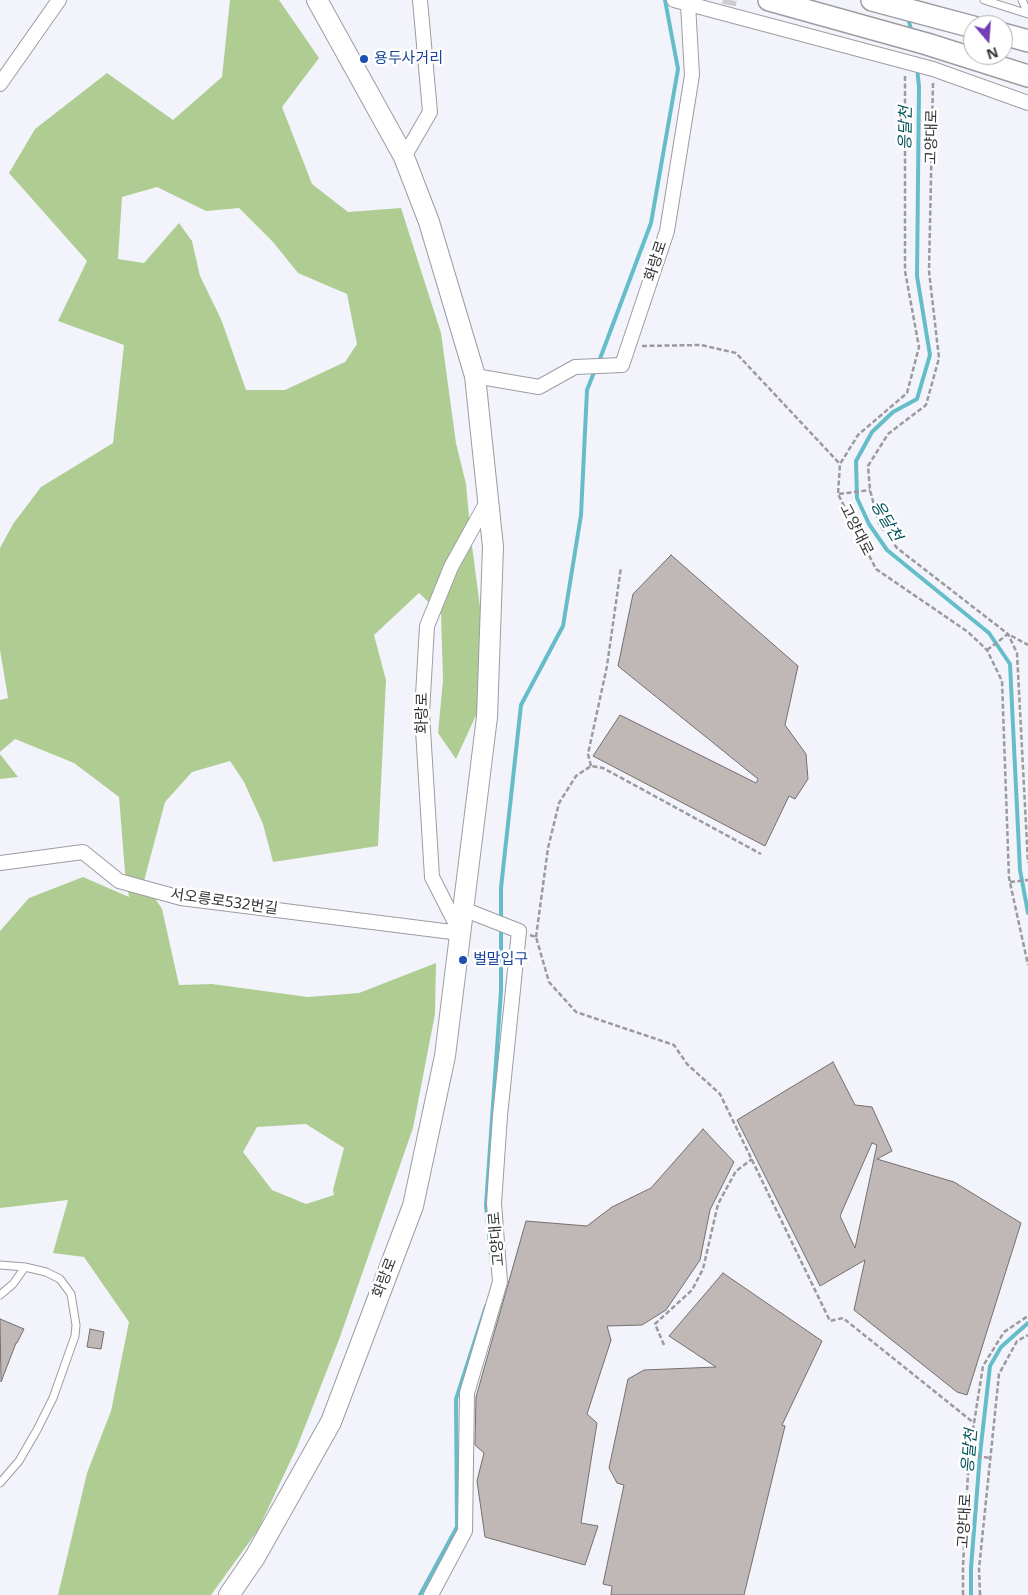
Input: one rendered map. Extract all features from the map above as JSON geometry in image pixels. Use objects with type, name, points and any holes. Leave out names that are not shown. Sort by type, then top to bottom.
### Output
[{"type":"main road","name":"화랑로","points":[[228,1595],[255,1557],[331,1422],[413,1206],[445,1056],[487,718],[493,547],[474,376],[429,222],[404,157],[317,0]]},
{"type":"main road","points":[[769,0],[927,44],[1028,76]]},
{"type":"main road","points":[[879,2],[922,11],[963,23]]},
{"type":"main road","points":[[1013,37],[1028,41]]},
{"type":"street","points":[[0,84],[59,0]]},
{"type":"street","points":[[404,157],[430,112],[420,0]]},
{"type":"street","points":[[680,2],[728,10],[929,68],[1028,103]]},
{"type":"street","name":"화랑로","points":[[474,376],[539,387],[575,367],[622,365],[666,230],[692,75],[680,2]]},
{"type":"street","name":"화랑로","points":[[460,933],[432,877],[422,713],[427,626],[451,568],[488,500]]},
{"type":"street","name":"서오릉로532번길","points":[[0,862],[83,852],[119,881],[181,898],[460,933]]},
{"type":"street","points":[[463,909],[520,931]]},
{"type":"street","name":"고양대로","points":[[431,1595],[465,1530],[467,1393],[500,1282],[494,1203],[500,1116],[520,931]]},
{"type":"lane","points":[[984,0],[1028,14]]},
{"type":"lane","points":[[1022,0],[1028,14]]},
{"type":"lane","points":[[0,1265],[25,1267],[46,1272],[60,1279],[71,1294],[76,1325],[53,1398],[19,1461],[0,1483]]},
{"type":"lane","points":[[0,1295],[13,1284],[25,1267]]},
{"type":"path","name":"고양대로","points":[[906,62],[905,271],[919,346],[906,393],[858,435],[840,464],[838,494],[876,569],[968,632],[988,649],[1002,681],[1011,882],[1028,965]]},
{"type":"path","name":"고양대로","points":[[929,68],[929,271],[939,358],[926,405],[888,434],[868,466],[870,490],[879,524],[897,548],[1008,634],[1028,645]]},
{"type":"path","points":[[628,346],[701,345],[736,353],[840,464]]},
{"type":"path","points":[[838,494],[870,490]]},
{"type":"path","points":[[591,766],[588,754],[607,666],[621,566]]},
{"type":"path","points":[[988,649],[1008,634],[1017,653],[1028,863]]},
{"type":"path","points":[[761,854],[603,768],[591,766],[576,776],[559,803],[548,848],[536,937],[549,982],[576,1012],[674,1045],[688,1064],[720,1094],[830,1321],[843,1318],[974,1424]]},
{"type":"path","points":[[1011,882],[1028,880]]},
{"type":"path","points":[[520,931],[536,937]]},
{"type":"path","points":[[664,1345],[655,1324],[692,1290],[703,1269],[718,1204],[736,1171],[752,1159]]},
{"type":"path","name":"고양대로","points":[[963,1595],[969,1455],[983,1366],[1004,1332],[1028,1316]]},
{"type":"path","name":"고양대로","points":[[980,1595],[979,1569],[999,1374],[1018,1341],[1028,1335]]},
{"type":"path","points":[[969,1455],[990,1458]]},
{"type":"green space","points":[[230,0],[279,0],[319,58],[282,107],[312,184],[348,212],[401,208],[441,333],[456,443],[466,484],[483,630],[478,711],[456,759],[438,733],[443,680],[441,614],[419,593],[374,635],[386,680],[378,846],[273,862],[263,824],[244,782],[230,761],[192,772],[165,802],[144,881],[162,909],[179,985],[212,984],[308,997],[359,993],[436,963],[435,1014],[413,1128],[340,1337],[297,1447],[258,1530],[211,1595],[58,1595],[87,1473],[111,1411],[129,1322],[84,1257],[53,1253],[68,1200],[0,1208],[0,931],[29,898],[83,877],[129,897],[119,797],[74,763],[15,739],[0,752],[0,700],[8,698],[0,650],[0,548],[13,524],[41,487],[113,443],[124,345],[58,321],[87,261],[9,173],[35,129],[107,73],[173,120],[222,77]],"holes":[[[157,187],[206,211],[239,208],[273,242],[298,273],[347,294],[357,344],[345,362],[285,390],[246,390],[221,319],[200,276],[192,241],[179,223],[144,263],[118,259],[122,197]],[[306,1124],[344,1148],[333,1190],[334,1195],[306,1204],[272,1190],[243,1152],[257,1127]]]},
{"type":"green space","points":[[0,754],[18,777],[0,779]]},
{"type":"building","points":[[671,555],[798,666],[785,725],[806,754],[808,779],[795,799],[789,796],[765,846],[593,756],[620,715],[756,783],[758,779],[618,666],[633,594]]},
{"type":"building","points":[[833,1062],[855,1105],[872,1107],[892,1151],[877,1159],[954,1182],[1021,1223],[967,1395],[957,1392],[854,1310],[865,1260],[820,1286],[737,1120]],"holes":[[[872,1143],[877,1145],[855,1248],[840,1216]]]},
{"type":"building","points":[[703,1129],[734,1162],[710,1210],[700,1260],[666,1310],[642,1325],[607,1326],[611,1340],[587,1414],[597,1423],[581,1523],[598,1526],[585,1565],[485,1537],[477,1481],[484,1453],[475,1445],[476,1397],[526,1221],[587,1226],[612,1207],[651,1188]]},
{"type":"building","points":[[723,1273],[822,1341],[782,1425],[785,1426],[744,1595],[611,1595],[612,1586],[603,1584],[624,1485],[617,1483],[609,1468],[628,1379],[644,1370],[716,1367],[669,1336]]},
{"type":"building","points":[[0,1319],[24,1329],[16,1343],[1,1382]]},
{"type":"building","points":[[90,1329],[104,1332],[101,1349],[87,1347]]},
{"type":"waterway","points":[[598,364],[651,223],[678,69],[665,0]]},
{"type":"waterway","name":"응달천","points":[[908,18],[912,33]]},
{"type":"waterway","name":"응달천","points":[[917,67],[919,87],[917,276],[930,355],[917,399],[893,412],[872,432],[856,461],[857,498],[869,524],[887,550],[989,633],[1010,664],[1020,870],[1028,913]]},
{"type":"waterway","points":[[501,921],[501,888],[521,705],[563,626],[581,515],[587,390],[595,370]]},
{"type":"waterway","points":[[492,1265],[486,1205],[501,991],[501,928]]},
{"type":"waterway","points":[[420,1595],[457,1527],[456,1399],[486,1306]]},
{"type":"waterway","name":"응달천","points":[[971,1595],[971,1568],[980,1454],[990,1366],[1001,1347],[1028,1323]]},
{"type":"tunnel","points":[[729,5],[730,0]]},
{"type":"place","name":"용두사거리","points":[[364,59]]},
{"type":"place","name":"벌말입구","points":[[463,960]]}]
